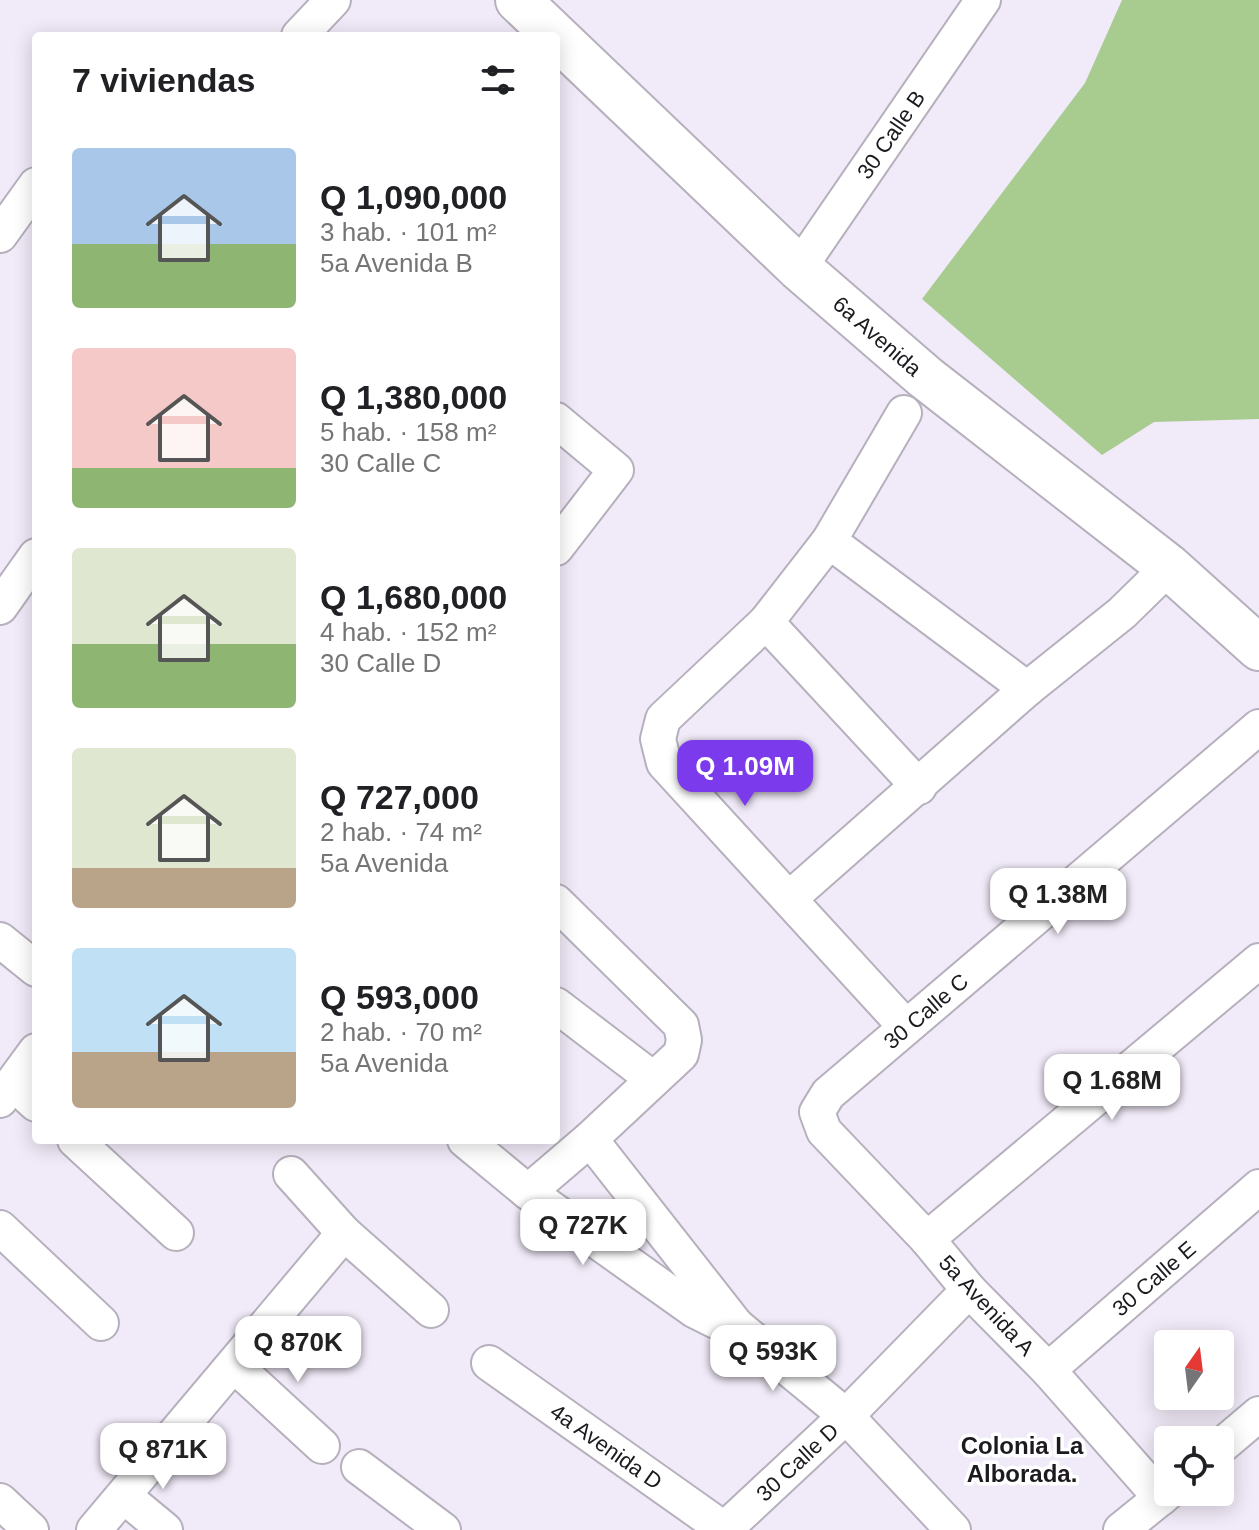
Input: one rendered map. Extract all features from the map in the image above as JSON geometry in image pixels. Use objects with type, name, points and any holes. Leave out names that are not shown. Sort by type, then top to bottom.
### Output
[{"type":"street","points":[[303,32],[333,0]]},
{"type":"street","name":"6a Avenida","points":[[518,0],[552,32]]},
{"type":"street","name":"30 Calle B","points":[[799,268],[983,0]]},
{"type":"street","name":"6a Avenida","points":[[560,40],[799,268],[925,377],[1169,567],[1259,648]]},
{"type":"street","points":[[0,235],[32,191]]},
{"type":"street","points":[[904,413],[829,541],[766,622],[663,719],[658,739],[664,763],[906,1027]]},
{"type":"street","points":[[560,423],[616,470],[560,543]]},
{"type":"street","points":[[829,541],[1027,689]]},
{"type":"street","points":[[0,607],[32,562]]},
{"type":"street","points":[[790,898],[1027,689],[1122,613],[1169,567]]},
{"type":"street","points":[[766,622],[919,787]]},
{"type":"street","name":"30 Calle C","points":[[817,1112],[828,1094],[1259,727]]},
{"type":"street","points":[[528,1192],[681,1054],[684,1040],[681,1025],[560,906]]},
{"type":"street","points":[[0,940],[32,966]]},
{"type":"street","points":[[927,1239],[1259,961]]},
{"type":"street","points":[[560,1008],[653,1079]]},
{"type":"street","points":[[16,1096],[32,1060]]},
{"type":"street","name":"5a Avenida A","points":[[817,1112],[824,1131],[927,1239],[969,1290],[1154,1484]]},
{"type":"street","points":[[590,1139],[737,1326],[846,1416],[953,1530]]},
{"type":"street","points":[[79,1144],[176,1233]]},
{"type":"street","points":[[470,1144],[528,1192],[694,1310],[716,1321],[737,1326]]},
{"type":"street","points":[[291,1174],[344,1233],[431,1310]]},
{"type":"street","name":"30 Calle E","points":[[1048,1370],[1259,1187]]},
{"type":"street","points":[[0,1228],[101,1323]]},
{"type":"street","points":[[94,1530],[344,1233]]},
{"type":"street","name":"30 Calle D","points":[[724,1530],[846,1416],[969,1290]]},
{"type":"street","name":"4a Avenida D","points":[[489,1363],[724,1530]]},
{"type":"street","points":[[234,1365],[322,1446]]},
{"type":"street","points":[[1234,1435],[1259,1414]]},
{"type":"street","points":[[359,1467],[443,1530]]},
{"type":"street","points":[[124,1496],[165,1530]]},
{"type":"street","points":[[0,1501],[31,1530]]},
{"type":"street","points":[[1121,1530],[1154,1503]]},
{"type":"green space","points":[[1122,0],[1259,0],[1259,419],[1154,422],[1102,455],[922,299],[1085,83]]},
{"type":"district","name":"Colonia La Alborada.","points":[[1022,1460]]}]
